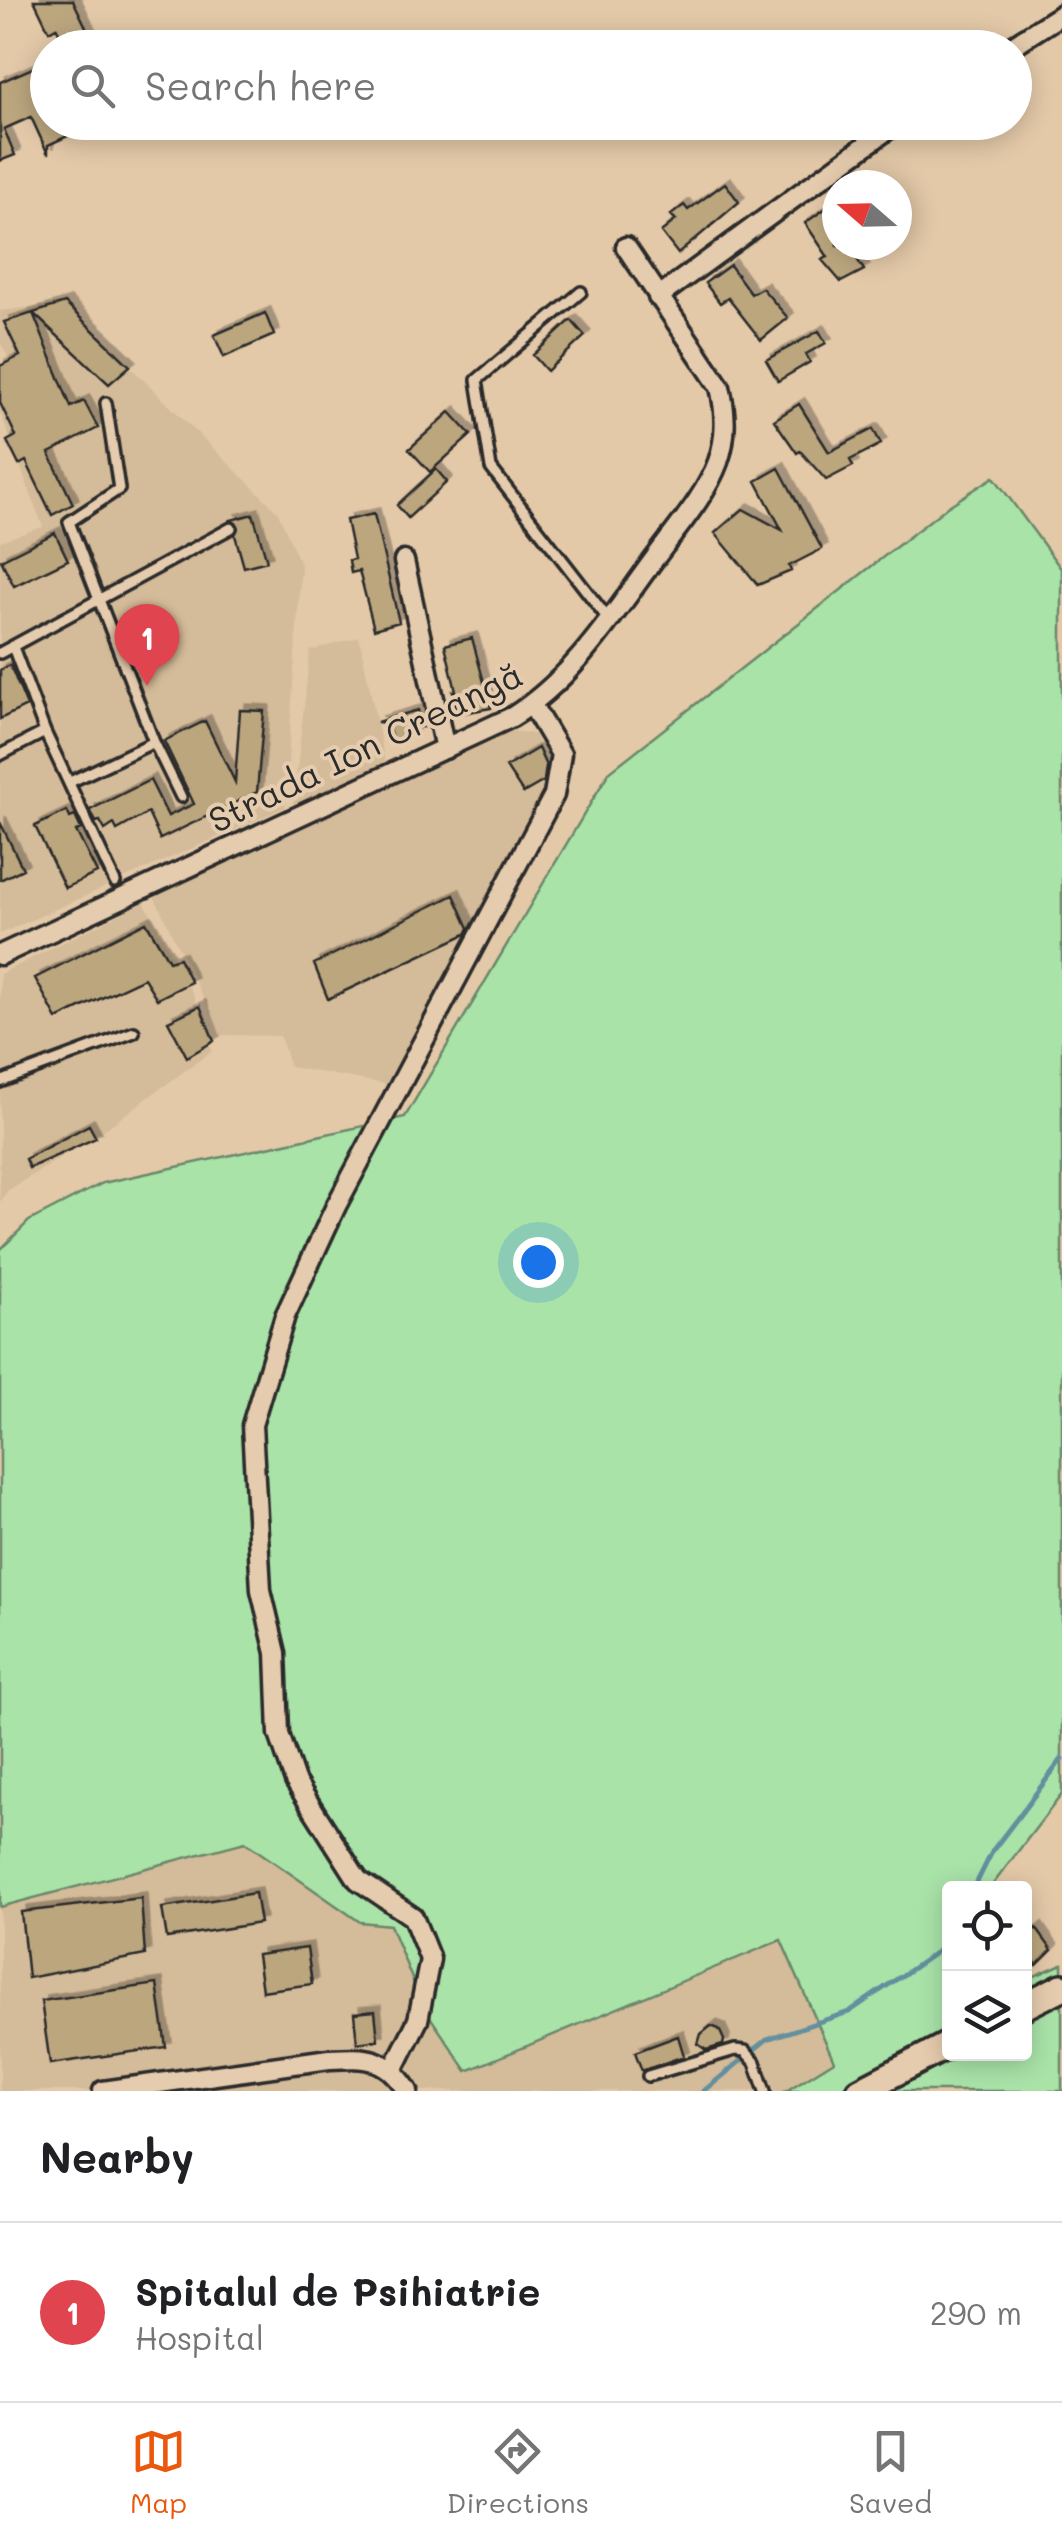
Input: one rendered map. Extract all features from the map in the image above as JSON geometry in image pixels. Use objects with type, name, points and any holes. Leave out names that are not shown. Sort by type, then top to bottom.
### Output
[{"type":"street","points":[[1032,33],[1062,14]]},
{"type":"street","points":[[658,297],[873,140]]},
{"type":"street","name":"Strada Ion Creangă","points":[[0,956],[445,750],[532,705],[578,661],[693,507],[717,464],[725,436],[726,412],[720,387],[626,247]]},
{"type":"street","points":[[404,561],[445,750]]},
{"type":"street","points":[[394,2070],[418,2020],[430,1959],[413,1917],[358,1880],[295,1781],[279,1734],[276,1652],[261,1590],[252,1425],[285,1316],[336,1206],[554,795],[560,754],[532,705]]},
{"type":"street","points":[[1032,2002],[1062,1987]]},
{"type":"street","points":[[860,2091],[942,2048]]},
{"type":"street","points":[[103,2091],[365,2058],[394,2070],[408,2091]]},
{"type":"lane","points":[[581,292],[477,380],[490,468],[609,620]]},
{"type":"lane","points":[[106,404],[119,489],[70,522],[154,742],[182,797]]},
{"type":"lane","points":[[0,653],[231,528]]},
{"type":"lane","points":[[13,647],[46,732],[115,882]]},
{"type":"lane","points":[[0,754],[46,732]]},
{"type":"lane","points":[[70,782],[154,742]]},
{"type":"lane","points":[[0,1082],[134,1032]]},
{"type":"lane","points":[[648,2076],[725,2053],[745,2051],[755,2062],[765,2091]]},
{"type":"shaded area","points":[[65,303],[278,512],[301,566],[285,807],[0,934],[0,541],[43,527],[0,412],[0,366],[10,361],[0,342],[0,311]]},
{"type":"shaded area","points":[[359,637],[385,762],[293,807],[310,651]]},
{"type":"shaded area","points":[[505,730],[534,734],[554,777],[391,1085],[290,1067],[280,1036],[221,1035],[153,894]]},
{"type":"shaded area","points":[[144,902],[193,994],[212,1051],[101,1132],[7,1191],[0,1202],[0,974]]},
{"type":"shaded area","points":[[245,1842],[359,1922],[390,1924],[424,2008],[467,2071],[781,1940],[834,2061],[786,2091],[0,2091],[0,1907]]},
{"type":"green space","points":[[994,477],[1062,570],[1062,1794],[995,1881],[942,1881],[942,2061],[1032,2061],[1032,1977],[1062,1964],[1062,2091],[786,2091],[834,2061],[781,1940],[467,2071],[424,2008],[390,1925],[360,1922],[245,1842],[0,1907],[0,1250],[29,1221],[103,1183],[405,1117],[609,772],[947,507]]},
{"type":"building","points":[[34,0],[73,0],[87,30],[56,27],[49,30]]},
{"type":"building","points":[[30,69],[30,117],[4,129],[15,155],[0,161],[0,82]]},
{"type":"building","points":[[42,140],[59,140],[48,145],[48,154]]},
{"type":"building","points":[[725,183],[739,202],[678,254],[661,232],[676,220],[671,215],[684,205],[688,210]]},
{"type":"building","points":[[822,211],[822,248],[805,223]]},
{"type":"building","points":[[822,260],[858,260],[864,270],[841,282]]},
{"type":"building","points":[[730,265],[751,294],[762,288],[788,318],[761,340],[728,298],[720,303],[705,283]]},
{"type":"building","points":[[65,303],[130,366],[109,384],[33,313]]},
{"type":"building","points":[[33,313],[71,407],[84,401],[98,428],[49,453],[73,504],[52,515],[26,461],[19,465],[7,441],[16,436],[0,403],[0,366],[20,356],[4,322]]},
{"type":"building","points":[[265,313],[274,335],[224,357],[214,335]]},
{"type":"building","points":[[571,320],[585,336],[547,371],[533,355]]},
{"type":"building","points":[[819,331],[826,343],[806,354],[810,362],[778,381],[766,360]]},
{"type":"building","points":[[799,404],[829,452],[873,429],[881,444],[850,460],[853,466],[826,480],[800,451],[797,453],[774,420]]},
{"type":"building","points":[[450,412],[471,435],[430,472],[409,449]]},
{"type":"building","points":[[779,468],[822,549],[789,566],[791,571],[758,585],[715,533],[743,509],[782,530],[756,481]]},
{"type":"building","points":[[436,469],[447,482],[408,518],[397,505]]},
{"type":"building","points":[[253,514],[267,561],[244,567],[235,535],[238,525],[231,520]]},
{"type":"building","points":[[374,514],[399,622],[374,629],[359,571],[351,573],[349,560],[354,559],[346,520]]},
{"type":"building","points":[[55,533],[68,560],[14,586],[1,560]]},
{"type":"building","points":[[472,638],[491,708],[457,714],[445,645]]},
{"type":"building","points":[[10,665],[27,706],[0,719],[0,670]]},
{"type":"building","points":[[240,710],[264,711],[257,792],[160,839],[148,813],[117,830],[114,824],[105,830],[100,821],[96,822],[90,810],[150,780],[168,816],[194,804],[164,741],[205,721],[235,782]]},
{"type":"building","points":[[418,710],[422,727],[411,726],[413,735],[392,740],[387,723],[377,722]]},
{"type":"building","points":[[538,748],[546,766],[544,781],[523,793],[506,767]]},
{"type":"building","points":[[67,811],[70,818],[75,816],[81,829],[76,831],[97,873],[65,888],[35,826]]},
{"type":"building","points":[[0,822],[23,869],[0,880]]},
{"type":"building","points":[[454,895],[469,928],[466,934],[328,999],[314,964]]},
{"type":"building","points":[[146,922],[169,961],[179,958],[191,982],[157,999],[144,978],[57,1019],[35,978]]},
{"type":"building","points":[[200,1006],[214,1041],[187,1057],[168,1021]]},
{"type":"building","points":[[89,1125],[96,1138],[29,1168],[25,1159]]},
{"type":"building","points":[[255,1893],[260,1923],[167,1938],[162,1908]]},
{"type":"building","points":[[141,1898],[145,1955],[28,1978],[21,1912]]},
{"type":"building","points":[[1036,1928],[1052,1950],[1037,1965],[1032,1962],[1032,1931]]},
{"type":"building","points":[[307,1948],[312,1984],[262,1991],[257,1955]]},
{"type":"building","points":[[157,1984],[166,2047],[50,2064],[41,2001]]},
{"type":"building","points":[[375,2011],[378,2040],[357,2043],[354,2013]]},
{"type":"building","points":[[711,2026],[719,2029],[723,2045],[706,2050],[698,2044],[701,2034]]},
{"type":"building","points":[[678,2036],[684,2056],[642,2071],[635,2052]]},
{"type":"waterway","points":[[978,1881],[993,1850],[1062,1759]]},
{"type":"waterway","points":[[704,2091],[767,2039],[849,2012],[942,1948]]},
{"type":"place","name":"Spitalul de Psihiatrie","points":[[147,686]]}]
